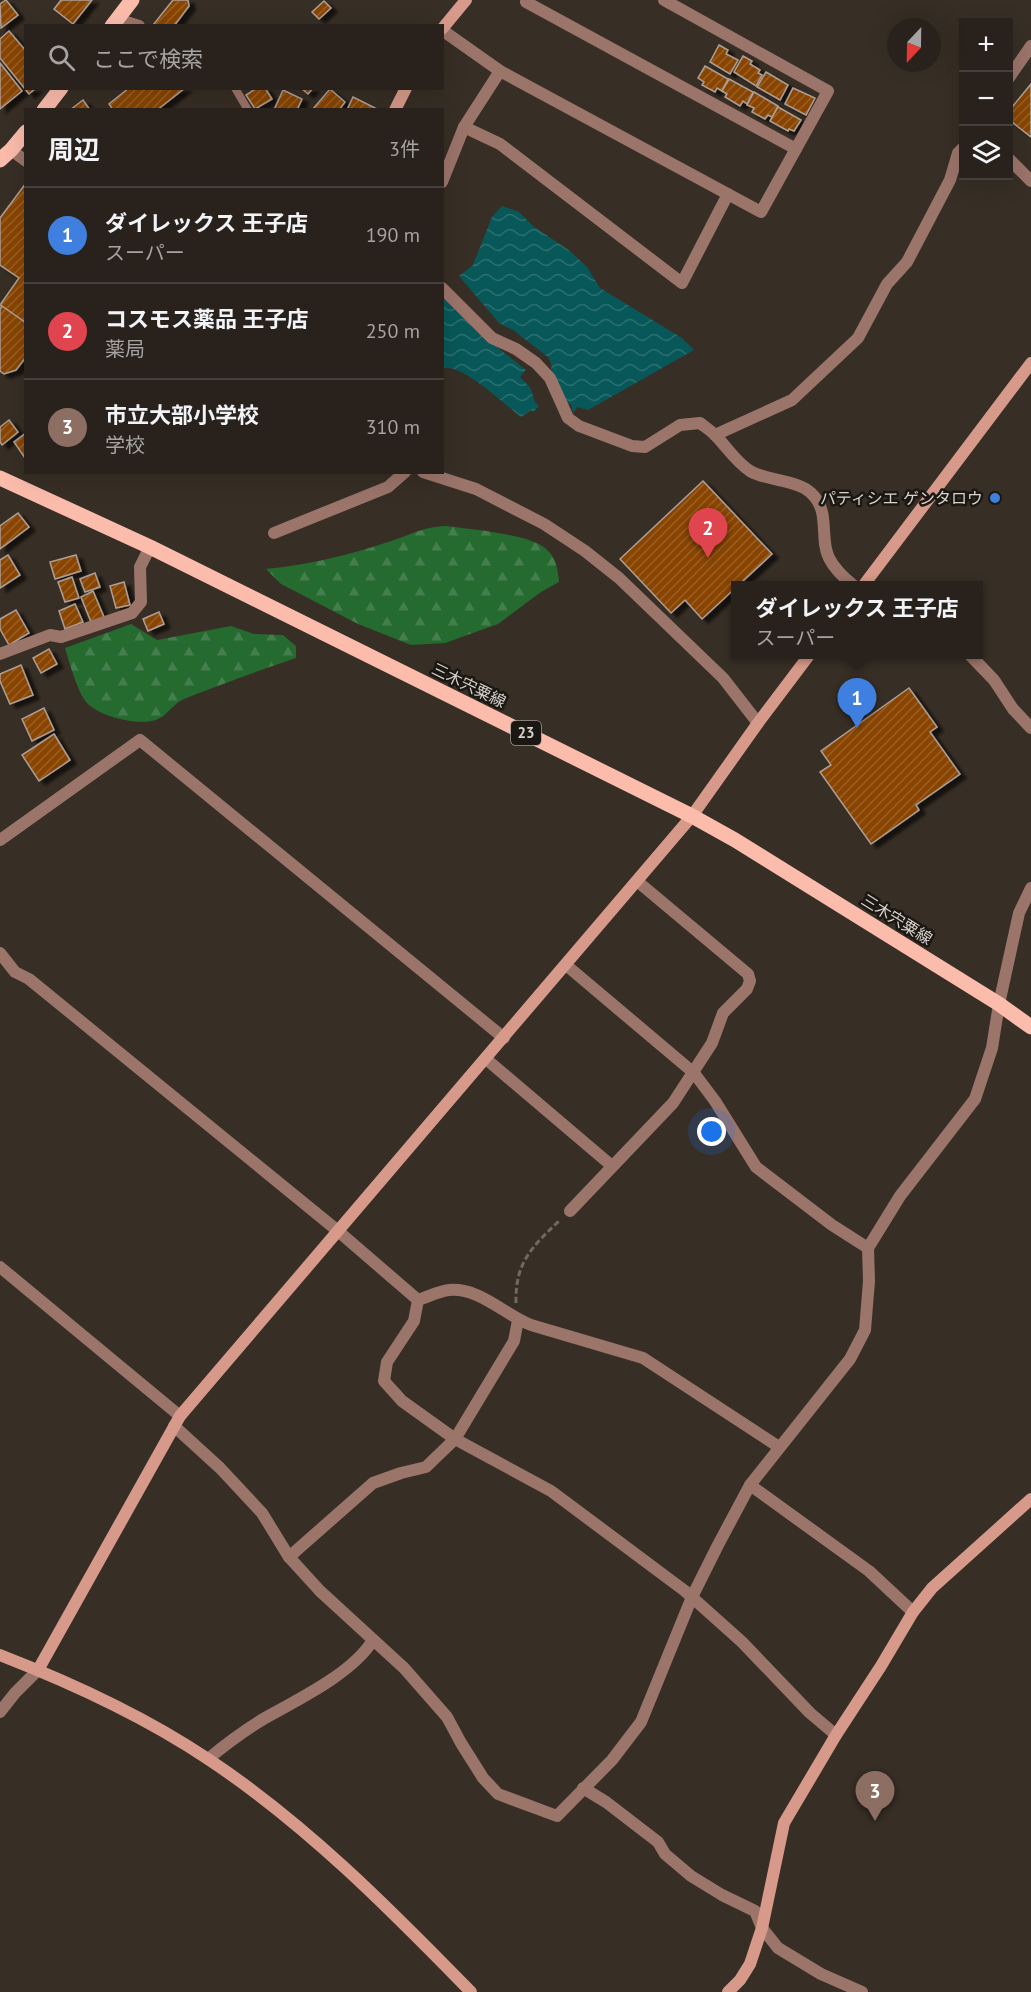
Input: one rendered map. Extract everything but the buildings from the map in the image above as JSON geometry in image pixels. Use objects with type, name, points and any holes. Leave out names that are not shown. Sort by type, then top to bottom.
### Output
[{"type":"main road","points":[[115,22],[132,0]]},
{"type":"main road","points":[[46,108],[59,90]]},
{"type":"main road","points":[[5,155],[24,134]]},
{"type":"main road","name":"三木宍粟線","points":[[0,478],[150,547],[692,816],[735,840],[999,1004],[1031,1027]]},
{"type":"street","points":[[444,27],[466,0]]},
{"type":"street","points":[[527,0],[526,2],[796,149]]},
{"type":"street","points":[[444,30],[500,72],[761,212],[828,91],[664,0]]},
{"type":"street","points":[[1013,73],[1031,46]]},
{"type":"street","points":[[444,177],[464,128],[500,72]]},
{"type":"street","points":[[396,108],[405,90]]},
{"type":"street","points":[[464,128],[500,144],[682,283],[728,194]]},
{"type":"street","points":[[715,435],[792,400],[858,338],[887,284],[907,261],[950,180],[959,152]]},
{"type":"street","points":[[5,155],[24,160]]},
{"type":"street","points":[[1013,163],[1031,181]]},
{"type":"street","points":[[444,290],[492,338],[516,349],[536,363],[550,378],[568,418],[579,426],[632,446],[645,447],[680,425],[700,423],[715,435],[733,458],[751,471],[811,492],[821,507],[828,556],[840,575],[848,581]]},
{"type":"street","points":[[866,581],[1031,363]]},
{"type":"street","points":[[274,533],[388,488],[403,474]]},
{"type":"street","points":[[429,474],[476,489],[543,524],[585,551],[619,578],[723,678],[758,723]]},
{"type":"street","points":[[0,654],[50,635],[61,637],[132,613],[141,602],[140,567],[150,547]]},
{"type":"street","points":[[0,1712],[39,1670],[177,1421],[692,816],[806,659]]},
{"type":"street","points":[[974,659],[994,680],[1013,710],[1031,728]]},
{"type":"street","points":[[0,840],[140,740],[504,1038]]},
{"type":"street","points":[[570,1211],[673,1103],[712,1043],[723,1013],[747,989],[750,981],[748,974],[637,881]]},
{"type":"street","points":[[0,1267],[177,1421],[262,1513],[289,1557],[341,1612],[404,1668],[447,1717],[483,1778],[498,1794],[557,1816],[612,1760],[641,1722],[692,1597],[750,1485],[850,1359],[865,1330],[869,1281],[868,1248],[900,1196],[975,1099],[992,1048],[999,1004],[1020,913],[1031,888]]},
{"type":"street","points":[[0,953],[15,972],[29,979],[338,1231],[418,1300]]},
{"type":"street","points":[[566,965],[694,1073],[715,1101],[756,1167],[832,1225],[868,1248]]},
{"type":"street","points":[[486,1059],[612,1166]]},
{"type":"street","points":[[418,1300],[450,1290],[469,1292],[518,1320],[643,1358],[779,1447]]},
{"type":"street","points":[[418,1300],[414,1321],[387,1362],[384,1381],[402,1401],[455,1439],[551,1491],[692,1597],[742,1642],[810,1713],[836,1735]]},
{"type":"street","points":[[289,1557],[373,1483],[426,1467],[455,1439],[514,1341],[518,1320]]},
{"type":"street","points":[[750,1485],[869,1571],[913,1612]]},
{"type":"street","points":[[728,1992],[740,1980],[750,1964],[762,1928],[784,1823],[836,1735],[913,1612],[932,1588],[1031,1499]]},
{"type":"street","points":[[208,1759],[262,1720],[318,1688],[365,1654],[373,1640]]},
{"type":"street","points":[[0,1654],[86,1691],[152,1725],[208,1759],[272,1806],[328,1852],[392,1912],[471,1992]]},
{"type":"street","points":[[583,1788],[606,1802],[658,1842],[664,1854],[691,1876],[755,1911],[762,1928],[778,1948],[821,1974],[862,1992]]},
{"type":"lane","points":[[236,90],[248,108]]},
{"type":"path","points":[[518,1320],[516,1286],[521,1265],[544,1236],[570,1211]]},
{"type":"green space","points":[[446,526],[498,533],[537,543],[545,548],[554,559],[559,582],[541,592],[498,624],[445,643],[411,645],[358,624],[281,584],[266,569],[328,559],[423,530]]},
{"type":"green space","points":[[131,624],[157,640],[231,626],[254,634],[283,635],[296,646],[296,658],[184,699],[153,721],[122,720],[102,713],[87,703],[77,685],[65,648]]},
{"type":"water","points":[[502,206],[519,212],[533,226],[570,251],[587,267],[600,288],[682,338],[694,350],[588,410],[577,407],[573,414],[571,404],[564,403],[552,377],[548,357],[513,330],[499,323],[459,276],[473,265],[492,217]]},
{"type":"water","points":[[444,295],[483,336],[526,370],[520,377],[530,387],[535,402],[539,406],[533,412],[531,410],[521,417],[472,378],[451,368],[444,368]]},
{"type":"place","name":"パティシエ ゲンタロウ","points":[[995,498]]},
{"type":"place","name":"コスモス薬品 王子店","points":[[708,558]]},
{"type":"place","name":"ダイレックス 王子店","points":[[857,728]]},
{"type":"place","name":"市立大部小学校","points":[[875,1821]]}]
